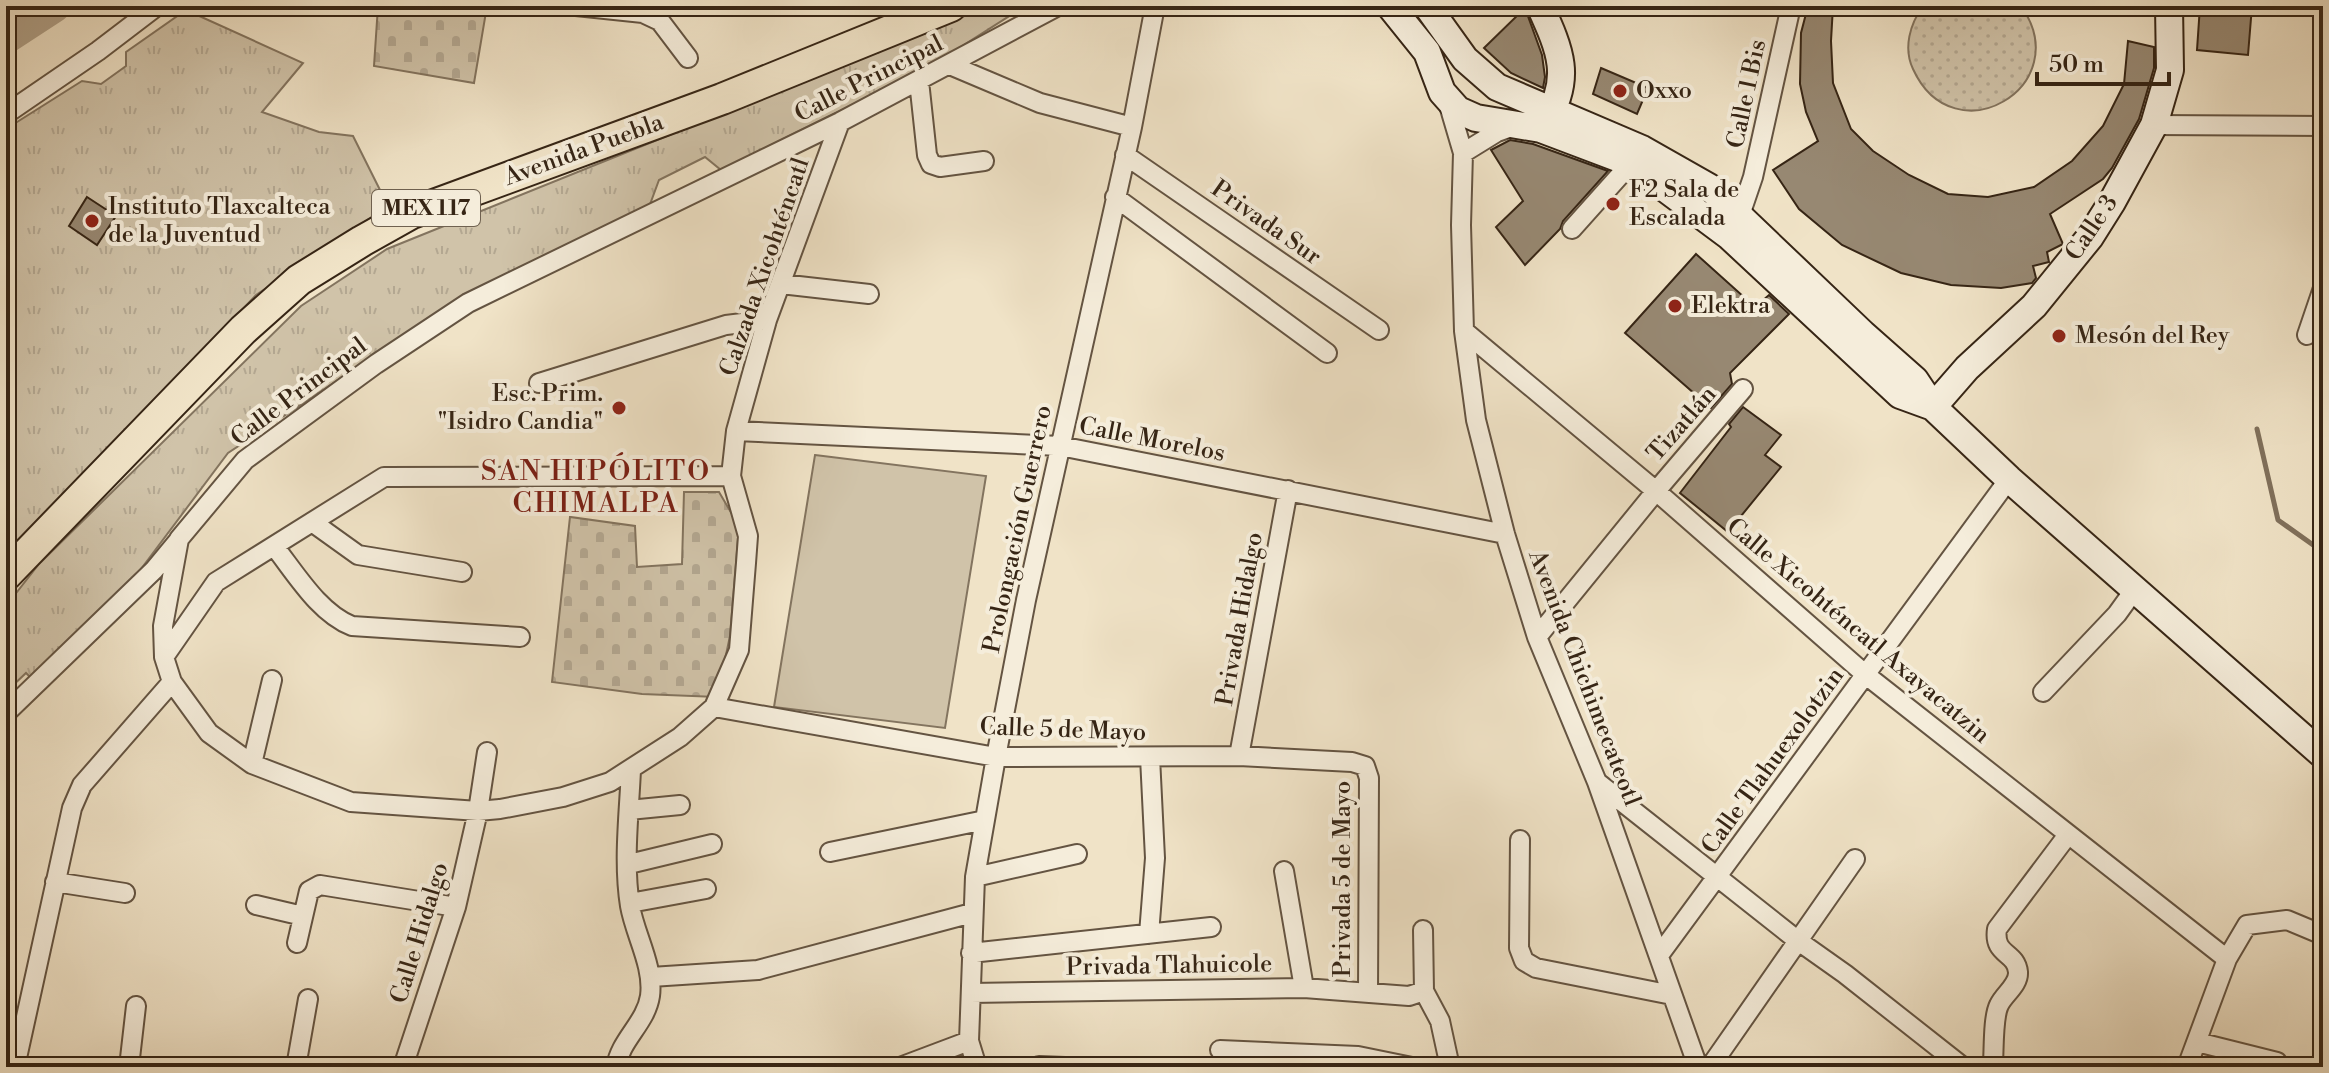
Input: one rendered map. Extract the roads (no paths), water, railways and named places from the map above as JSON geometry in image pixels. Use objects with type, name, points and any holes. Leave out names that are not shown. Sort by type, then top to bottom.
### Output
[{"type":"main road","name":"Avenida Puebla","points":[[6,575],[243,330],[299,280],[362,241],[412,213],[722,99],[951,6]]},
{"type":"main road","points":[[1390,6],[1427,52],[1443,91],[1458,110],[1476,118],[1538,121],[1675,166],[1709,187],[1735,227]]},
{"type":"main road","points":[[1427,6],[1465,59],[1538,121],[1631,163],[1735,227],[1915,380],[1933,407],[2009,479],[2323,755]]},
{"type":"main road","points":[[1538,121],[1562,81],[1561,61],[1540,6]]},
{"type":"main road","name":"Calle 3","points":[[1933,407],[1967,368],[2034,306],[2090,237],[2154,125],[2170,70],[2169,6]]},
{"type":"main road","points":[[1443,91],[1455,64],[1465,59]]},
{"type":"street","points":[[6,114],[157,6]]},
{"type":"street","points":[[576,6],[643,13],[660,21],[688,58]]},
{"type":"street","name":"Calle Principal","points":[[731,476],[748,536],[739,650],[714,707],[680,737],[610,782],[563,797],[478,811],[351,802],[252,764],[209,733],[172,682],[164,657],[163,626],[179,539],[245,460],[376,364],[468,303],[840,122],[1058,6]]},
{"type":"street","name":"Prolongación Guerrero","points":[[977,1067],[969,1041],[975,877],[1026,600],[1132,127],[1155,6]]},
{"type":"street","name":"Calle 1 Bis","points":[[1735,227],[1753,177],[1791,6]]},
{"type":"street","points":[[950,65],[1040,103],[1132,127]]},
{"type":"street","points":[[919,81],[927,155],[931,164],[940,167],[984,161]]},
{"type":"street","name":"Avenida Chichimecateotl","points":[[1443,91],[1463,153],[1461,225],[1464,331],[1476,420],[1505,534],[1537,637],[1597,782],[1698,1067]]},
{"type":"street","points":[[1463,153],[1497,132],[1538,121]]},
{"type":"street","name":"Calzada Xicohténcatl","points":[[731,476],[736,431],[767,320],[840,122]]},
{"type":"street","points":[[2154,125],[2323,126]]},
{"type":"street","name":"Privada Sur","points":[[1125,155],[1379,330]]},
{"type":"street","points":[[1572,229],[1631,163]]},
{"type":"street","points":[[1115,197],[1327,353]]},
{"type":"street","points":[[781,284],[869,294]]},
{"type":"street","points":[[2307,335],[2323,288]]},
{"type":"street","points":[[539,383],[726,325],[767,320]]},
{"type":"street","name":"Calle Xicohténcatl Axayacatzin","points":[[1464,331],[1656,491],[1866,675],[2227,959]]},
{"type":"street","name":"Tizatlán","points":[[1537,637],[1743,389]]},
{"type":"street","name":"Calle Morelos","points":[[736,431],[1060,446],[1505,534]]},
{"type":"street","points":[[164,657],[216,582],[384,477],[731,476]]},
{"type":"street","name":"Calle Tlahuexolotzin","points":[[1660,954],[2009,479]]},
{"type":"street","name":"Privada Hidalgo","points":[[1239,756],[1288,490]]},
{"type":"street","points":[[312,522],[358,555],[462,572]]},
{"type":"street","points":[[6,713],[154,570],[179,539]]},
{"type":"street","points":[[274,546],[338,621],[352,626],[520,637]]},
{"type":"street","points":[[2043,692],[2117,614],[2135,589]]},
{"type":"street","points":[[252,764],[272,680]]},
{"type":"street","points":[[15,1067],[72,808],[82,785],[172,682]]},
{"type":"street","name":"Calle 5 de Mayo","points":[[714,707],[996,757],[1239,756],[1352,762],[1365,766]]},
{"type":"street","name":"Calle Hidalgo","points":[[403,1067],[456,907],[478,811],[487,752]]},
{"type":"street","points":[[1149,934],[1155,858],[1150,757]]},
{"type":"street","name":"Privada 5 de Mayo","points":[[1365,766],[1369,778],[1368,993]]},
{"type":"street","points":[[616,1067],[618,1054],[644,1016],[650,998],[651,977],[630,903],[631,770]]},
{"type":"street","points":[[1597,782],[1963,1067]]},
{"type":"street","points":[[629,810],[680,805]]},
{"type":"street","points":[[830,852],[985,820]]},
{"type":"street","points":[[1990,1067],[1993,1063],[1997,1007],[2017,978],[2018,969],[2013,960],[1999,950],[1995,938],[1997,929],[2067,836]]},
{"type":"street","points":[[1520,840],[1519,948],[1524,961],[1536,968],[1672,995]]},
{"type":"street","points":[[629,864],[712,844]]},
{"type":"street","points":[[975,877],[1077,854]]},
{"type":"street","points":[[1710,1067],[1855,859]]},
{"type":"street","name":"Privada 5 de Mayo","points":[[1284,871],[1304,988]]},
{"type":"street","points":[[55,882],[125,893]]},
{"type":"street","points":[[297,943],[309,891],[320,885],[456,907]]},
{"type":"street","points":[[630,903],[706,889]]},
{"type":"street","points":[[256,905],[303,916]]},
{"type":"street","points":[[651,977],[758,970],[972,913]]},
{"type":"street","points":[[2187,1067],[2227,959],[2247,925],[2287,920],[2323,935]]},
{"type":"street","points":[[971,953],[1211,927]]},
{"type":"street","points":[[1423,930],[1424,991],[1440,1021],[1450,1067]]},
{"type":"street","name":"Privada Tlahuicole","points":[[971,993],[1304,988],[1409,996],[1424,991]]},
{"type":"street","points":[[296,1067],[308,999]]},
{"type":"street","points":[[129,1067],[136,1006]]},
{"type":"street","points":[[900,1067],[969,1041]]},
{"type":"street","points":[[2197,1042],[2277,1062]]},
{"type":"street","points":[[1220,1050],[1358,1056],[1412,1067]]},
{"type":"street","points":[[1039,1066],[1065,1067]]},
{"type":"waterway","points":[[6,38],[55,6]]},
{"type":"waterway","points":[[2257,429],[2278,520],[2323,552]]},
{"type":"place","name":"Oxxo","points":[[1620,91]]},
{"type":"place","name":"F2 Sala de Escalada","points":[[1613,204]]},
{"type":"place","name":"Instituto Tlaxcalteca de la Juventud","points":[[92,221]]},
{"type":"place","name":"Elektra","points":[[1675,306]]},
{"type":"place","name":"Mesón del Rey","points":[[2059,336]]},
{"type":"place","name":"Esc. Prim. \"Isidro Candia\"","points":[[619,408]]},
{"type":"district","name":"SAN HIPÓLITO CHIMALPA","points":[[596,487]]}]
